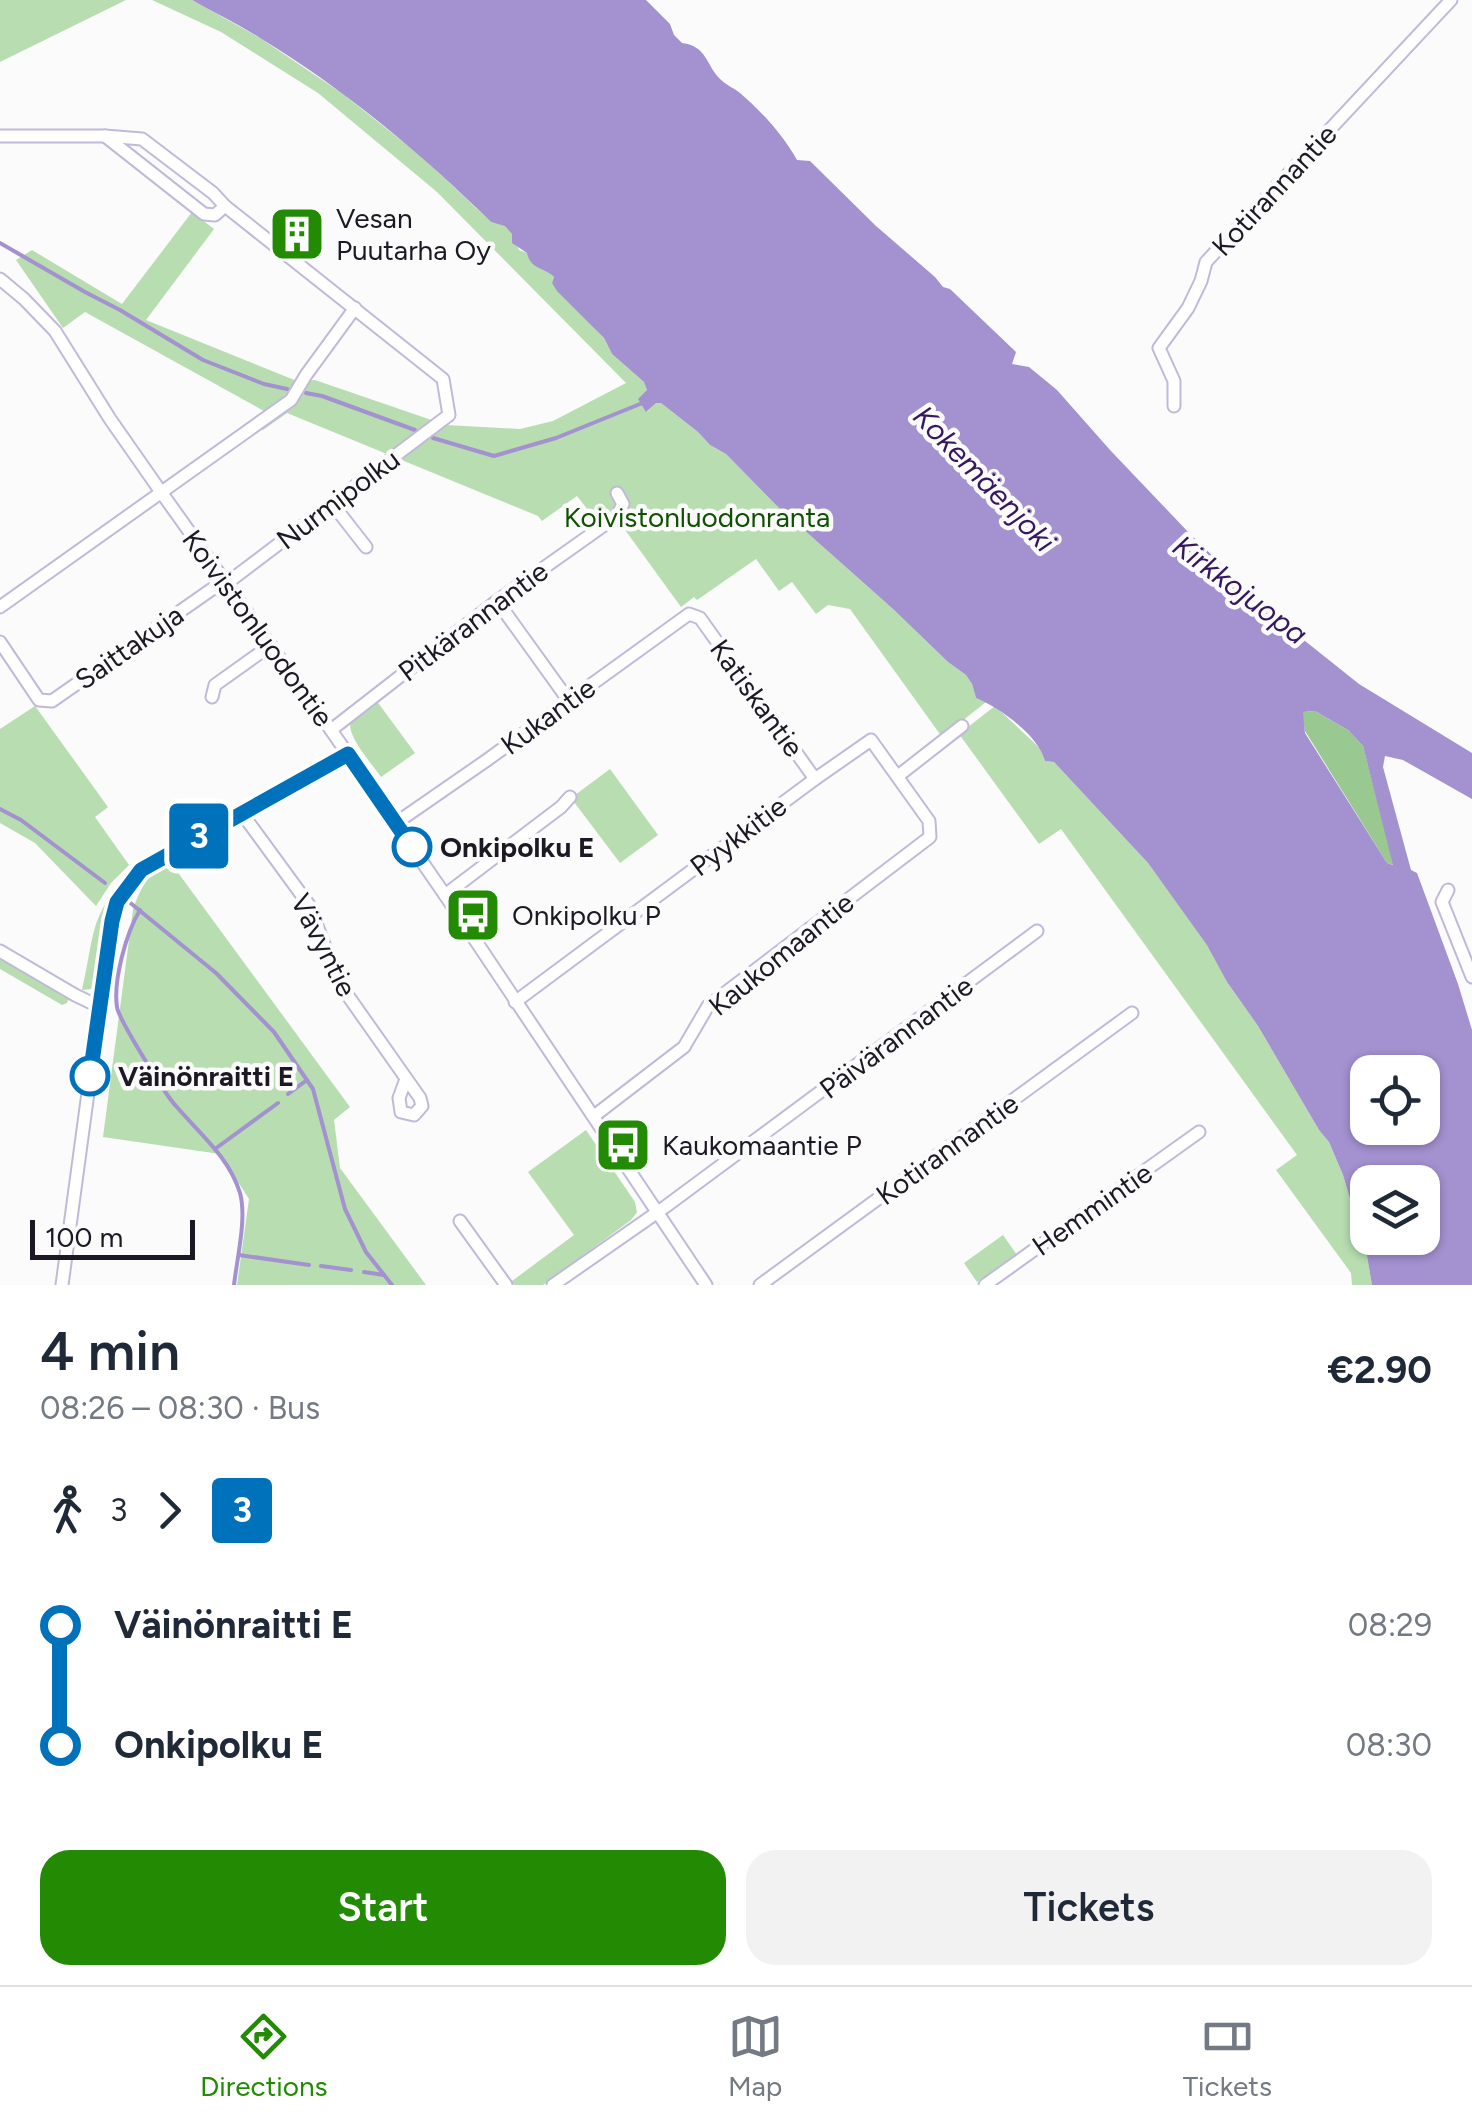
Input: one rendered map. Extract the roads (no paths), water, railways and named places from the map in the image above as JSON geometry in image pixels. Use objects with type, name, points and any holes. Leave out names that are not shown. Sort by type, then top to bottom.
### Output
[{"type":"street","name":"Kotirannantie","points":[[1174,406],[1174,380],[1159,348],[1188,308],[1206,262],[1452,0]]},
{"type":"street","points":[[0,136],[142,139],[354,308],[291,400],[0,607]]},
{"type":"street","points":[[104,136],[204,214],[216,214],[225,206]]},
{"type":"street","name":"Koivistonluodontie","points":[[0,278],[55,330],[160,492],[446,895],[706,1285]]},
{"type":"street","name":"Nurmipolku","points":[[226,581],[449,415],[443,378],[354,308]]},
{"type":"street","name":"Pitkärannantie","points":[[331,730],[498,601],[617,516],[623,504],[617,492]]},
{"type":"street","points":[[330,506],[366,547]]},
{"type":"street","name":"Saittakuja","points":[[0,642],[38,700],[52,700],[226,581]]},
{"type":"street","points":[[498,601],[568,701]]},
{"type":"street","name":"Kukantie","points":[[396,823],[689,614],[700,618]]},
{"type":"street","name":"Katiskantie","points":[[700,618],[815,779]]},
{"type":"street","points":[[212,696],[215,684],[271,645]]},
{"type":"street","points":[[898,776],[962,726]]},
{"type":"street","name":"Pyykkitie","points":[[515,1002],[871,740],[929,821],[930,837]]},
{"type":"street","points":[[62,1285],[117,902],[128,884],[153,861],[348,754]]},
{"type":"street","points":[[446,895],[570,797]]},
{"type":"street","name":"Vävyntie","points":[[241,812],[309,905],[339,983],[406,1078]]},
{"type":"street","name":"Kaukomaantie","points":[[594,1116],[684,1047],[708,1006],[930,837]]},
{"type":"street","points":[[1448,890],[1442,902],[1472,977]]},
{"type":"street","name":"Päivärannantie","points":[[553,1285],[658,1213],[1038,931]]},
{"type":"street","points":[[0,951],[100,1007]]},
{"type":"street","name":"Kotirannantie","points":[[760,1285],[1132,1012]]},
{"type":"street","name":"Hemmintie","points":[[985,1285],[1200,1132]]},
{"type":"street","points":[[460,1221],[506,1285]]},
{"type":"water","points":[[192,0],[646,0],[682,43],[697,48],[720,79],[764,116],[797,160],[810,161],[876,226],[943,287],[950,289],[1016,352],[1012,364],[1029,367],[1057,390],[1191,535],[1280,621],[1359,684],[1472,753],[1472,799],[1403,760],[1385,756],[1383,767],[1411,870],[1417,873],[1472,1030],[1472,1285],[1372,1285],[1367,1255],[1440,1255],[1440,1165],[1350,1165],[1350,1199],[1329,1142],[1207,945],[1148,863],[1054,762],[1045,761],[1027,732],[976,698],[966,675],[776,505],[726,454],[661,403],[646,412],[638,399],[647,390],[644,382],[612,354],[604,338],[557,291],[552,283],[554,277],[512,243],[512,234],[505,226],[491,222],[352,100],[252,33]],"holes":[[[1315,711],[1348,730],[1363,746],[1393,865],[1387,863],[1305,733],[1303,712]]]},
{"type":"waterway","points":[[0,243],[203,360],[287,389]]},
{"type":"waterway","points":[[306,393],[415,430]]},
{"type":"waterway","points":[[433,438],[494,456],[556,438],[645,402]]},
{"type":"waterway","points":[[0,809],[21,820],[105,883]]},
{"type":"waterway","points":[[128,901],[216,973],[274,1032],[313,1089],[345,1209],[366,1252],[392,1285]]},
{"type":"waterway","points":[[140,910],[122,957],[117,1007],[163,1088],[221,1157],[235,1180],[242,1214],[234,1285]]},
{"type":"waterway","points":[[288,1094],[307,1080]]},
{"type":"waterway","points":[[215,1149],[278,1103]]},
{"type":"waterway","points":[[239,1255],[309,1265]]},
{"type":"waterway","points":[[321,1266],[351,1270]]},
{"type":"waterway","points":[[364,1272],[384,1275]]},
{"type":"place","name":"Vesan Puutarha Oy","points":[[297,234]]},
{"type":"place","name":"Onkipolku E","points":[[412,847]]},
{"type":"place","name":"Onkipolku P","points":[[473,915]]},
{"type":"place","name":"Väinönraitti E","points":[[90,1076]]},
{"type":"place","name":"Kaukomaantie P","points":[[623,1145]]},
{"type":"water label","name":"Kokemäenjoki","points":[[984,479]]},
{"type":"water label","name":"Kirkkojuopa","points":[[1240,590]]},
{"type":"park label","name":"Koivistonluodonranta","points":[[697,517]]}]
